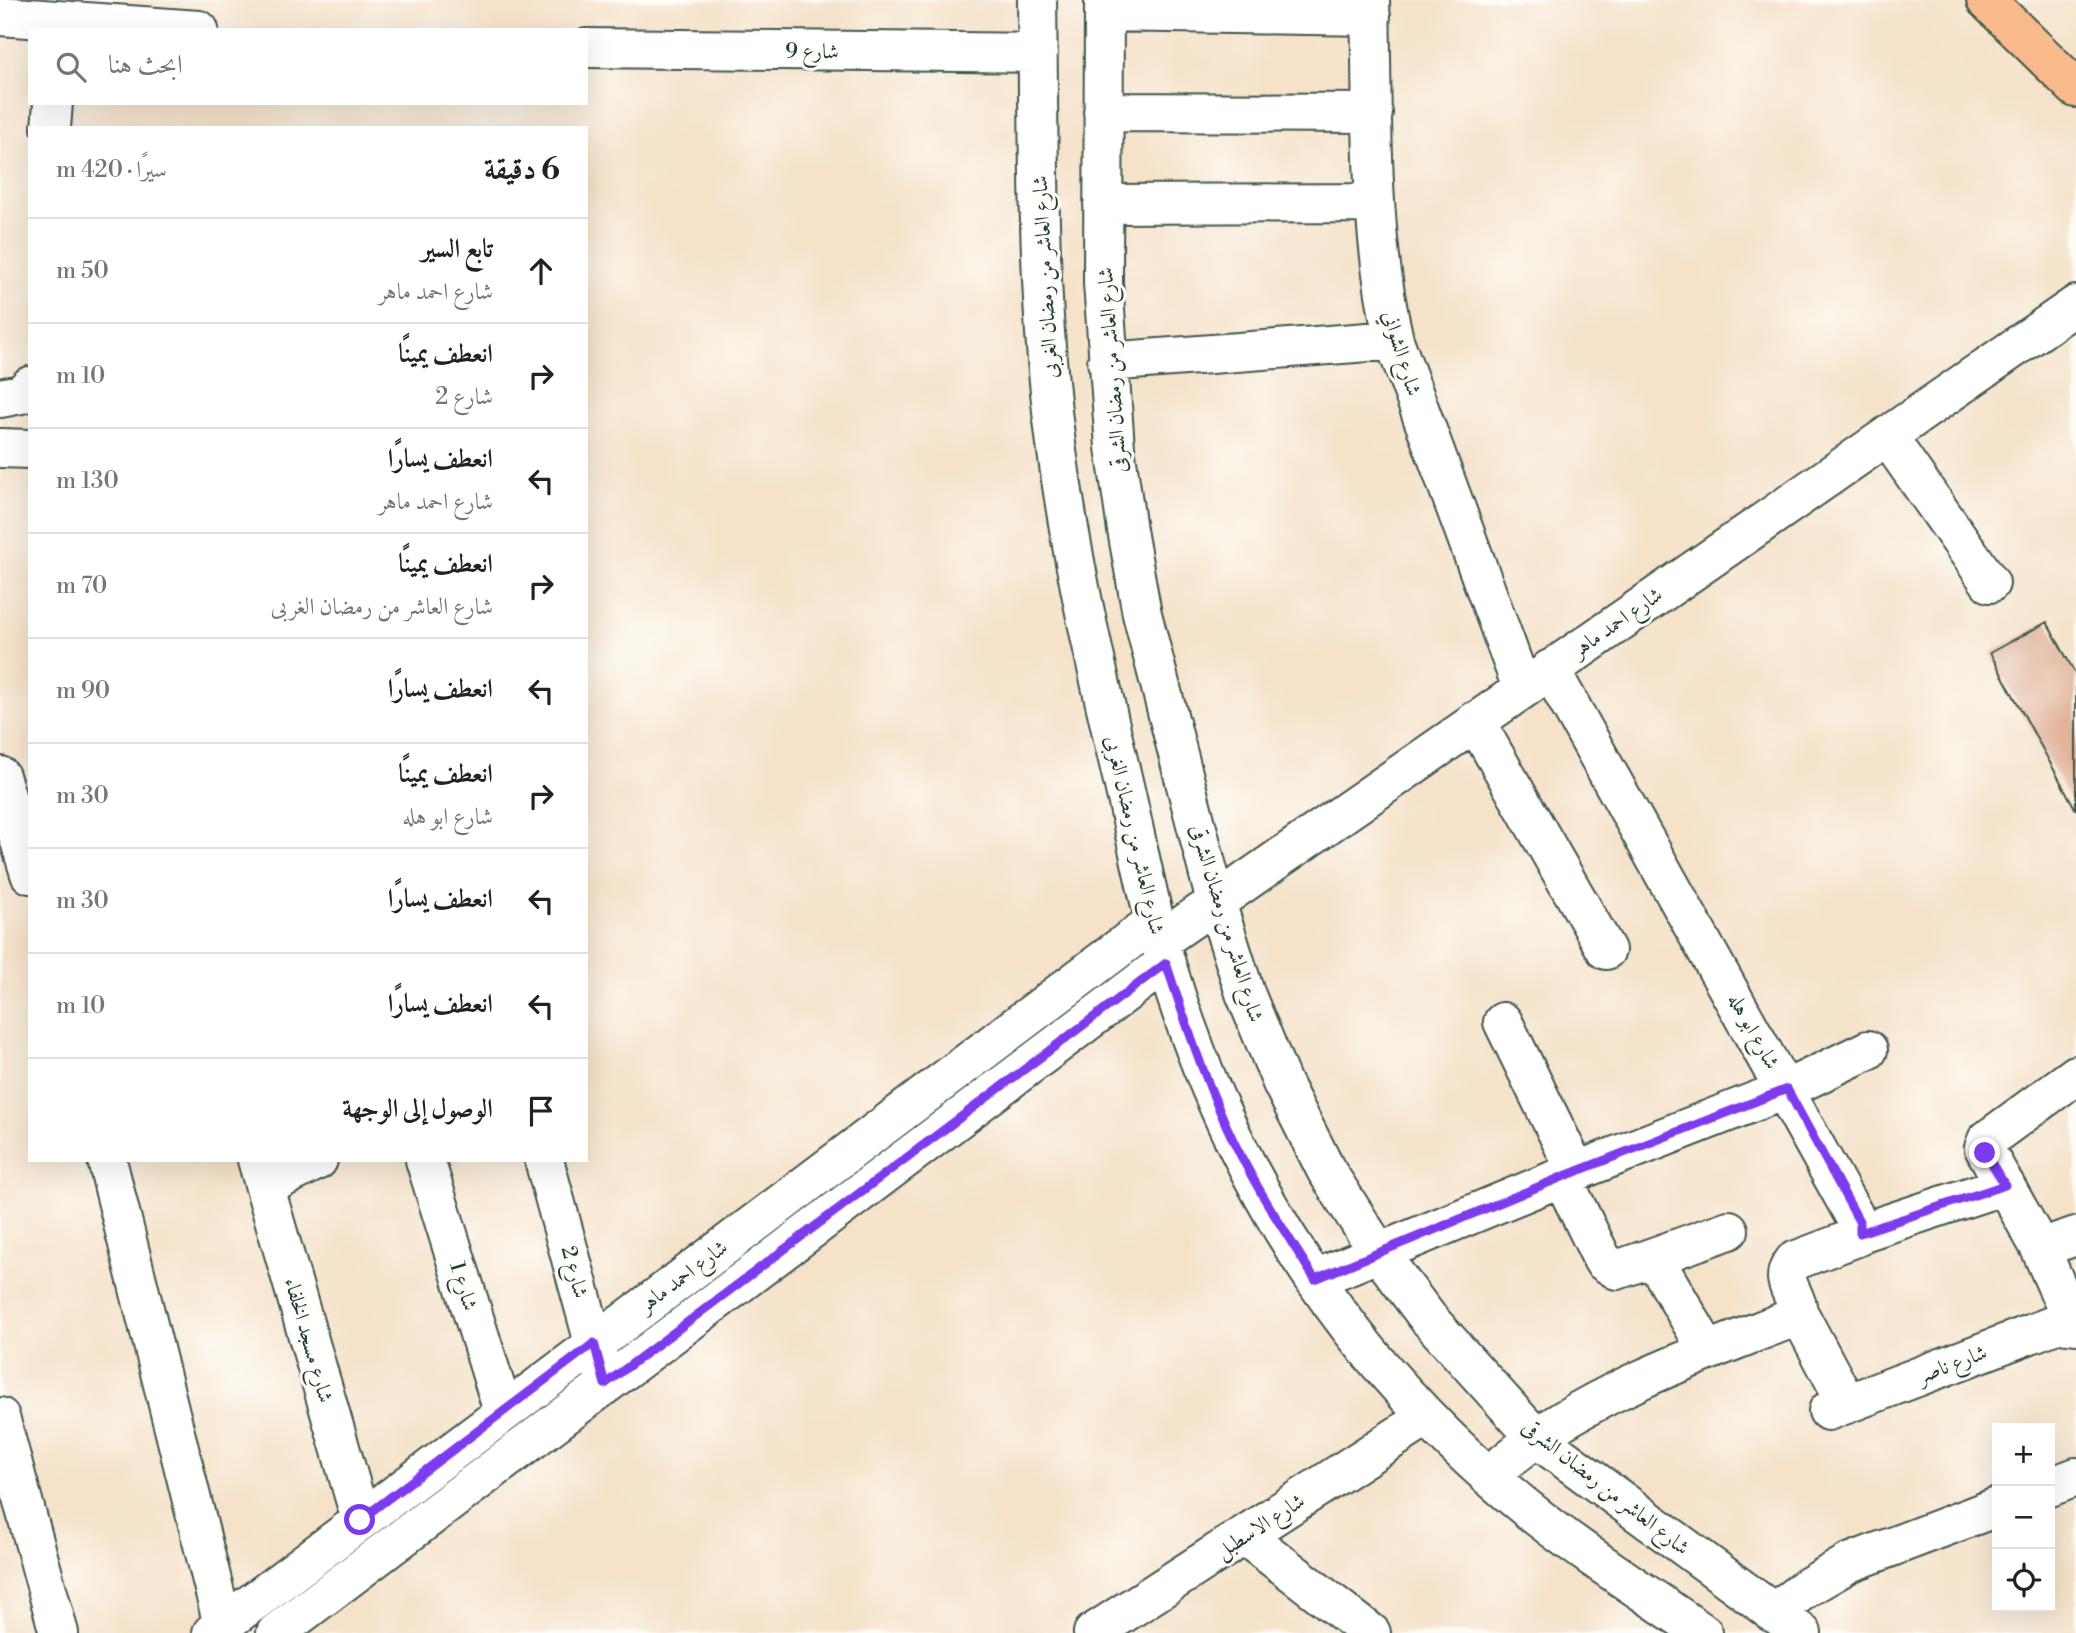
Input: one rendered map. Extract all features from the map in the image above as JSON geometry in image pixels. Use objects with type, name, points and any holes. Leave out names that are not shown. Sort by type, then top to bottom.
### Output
[{"type":"main road","points":[[1986,0],[2069,72]]},
{"type":"street","name":"شارع العاشر من رمضان الغربى","points":[[1037,0],[1042,298],[1058,465],[1087,630],[1160,942],[1193,1046],[1227,1127],[1268,1205],[1315,1279],[1368,1350],[1427,1417],[1488,1476],[1538,1518],[1703,1633]]},
{"type":"street","points":[[1104,6],[1371,8]]},
{"type":"street","name":"شارع العاشر من رمضان الشرقى","points":[[1104,6],[1103,204],[1107,362],[1127,530],[1142,614],[1216,902],[1245,993],[1282,1083],[1326,1170],[1379,1253],[1428,1318],[1536,1438],[1788,1623]]},
{"type":"street","name":"شارع الشواني","points":[[1371,8],[1375,203],[1380,271],[1394,340],[1536,679]]},
{"type":"street","points":[[0,16],[57,25],[142,28]]},
{"type":"street","name":"شارع 9","points":[[588,48],[1038,53]]},
{"type":"street","points":[[51,126],[53,105]]},
{"type":"street","points":[[1103,112],[1373,113]]},
{"type":"street","points":[[1103,204],[1375,203]]},
{"type":"street","name":"شارع احمد ماهر","points":[[220,1630],[594,1343],[1216,902],[2076,305]]},
{"type":"street","points":[[1107,362],[1394,340]]},
{"type":"street","points":[[0,398],[21,394],[28,388]]},
{"type":"street","points":[[1887,436],[1990,583]]},
{"type":"street","points":[[0,448],[28,449]]},
{"type":"street","name":"شارع ابو هله","points":[[1536,679],[1787,1089],[1860,1223],[1860,1233]]},
{"type":"street","points":[[1475,721],[1606,950]]},
{"type":"street","points":[[0,776],[28,867]]},
{"type":"street","name":"شارع احمد ماهر","points":[[276,1633],[605,1384],[1160,942]]},
{"type":"street","points":[[1503,1022],[1569,1174],[1603,1261],[1609,1266],[1625,1269],[1729,1230]]},
{"type":"street","points":[[1315,1279],[1569,1174],[1787,1089],[1868,1050]]},
{"type":"street","points":[[2074,1324],[2040,1248],[1985,1153],[1987,1140],[2076,1075]]},
{"type":"street","points":[[107,1162],[220,1630]]},
{"type":"street","points":[[261,1173],[309,1162]]},
{"type":"street","name":"شارع 1","points":[[426,1162],[503,1411]]},
{"type":"street","name":"شارع 2","points":[[545,1162],[605,1384]]},
{"type":"street","name":"شارع مسجد الخلفاء","points":[[261,1173],[360,1520]]},
{"type":"street","points":[[1488,1476],[1536,1438],[1614,1394],[1708,1351],[1790,1319],[1797,1310],[1787,1285],[1788,1268],[1794,1261],[1857,1237],[1860,1233],[2005,1185]]},
{"type":"street","points":[[2040,1248],[2076,1236]]},
{"type":"street","points":[[1654,1258],[1708,1351]]},
{"type":"street","name":"شارع ناصر","points":[[1797,1310],[1838,1407],[2060,1323],[2074,1324]]},
{"type":"street","name":"شارع الاسطبل","points":[[1108,1629],[1427,1417]]},
{"type":"street","points":[[0,1418],[59,1633]]},
{"type":"street","points":[[2053,1486],[2076,1477]]},
{"type":"street","points":[[1788,1623],[1813,1583],[1849,1563],[1992,1509]]},
{"type":"street","points":[[1245,1536],[1371,1633]]},
{"type":"building","points":[[2047,622],[2076,675],[2076,810],[1990,653]]},
{"type":"route","points":[[360,1520],[594,1343],[605,1384],[1166,963],[1193,1046],[1227,1127],[1268,1205],[1315,1279],[1562,1177],[1787,1089],[1860,1223],[1860,1233],[2005,1185],[1985,1153]]}]
